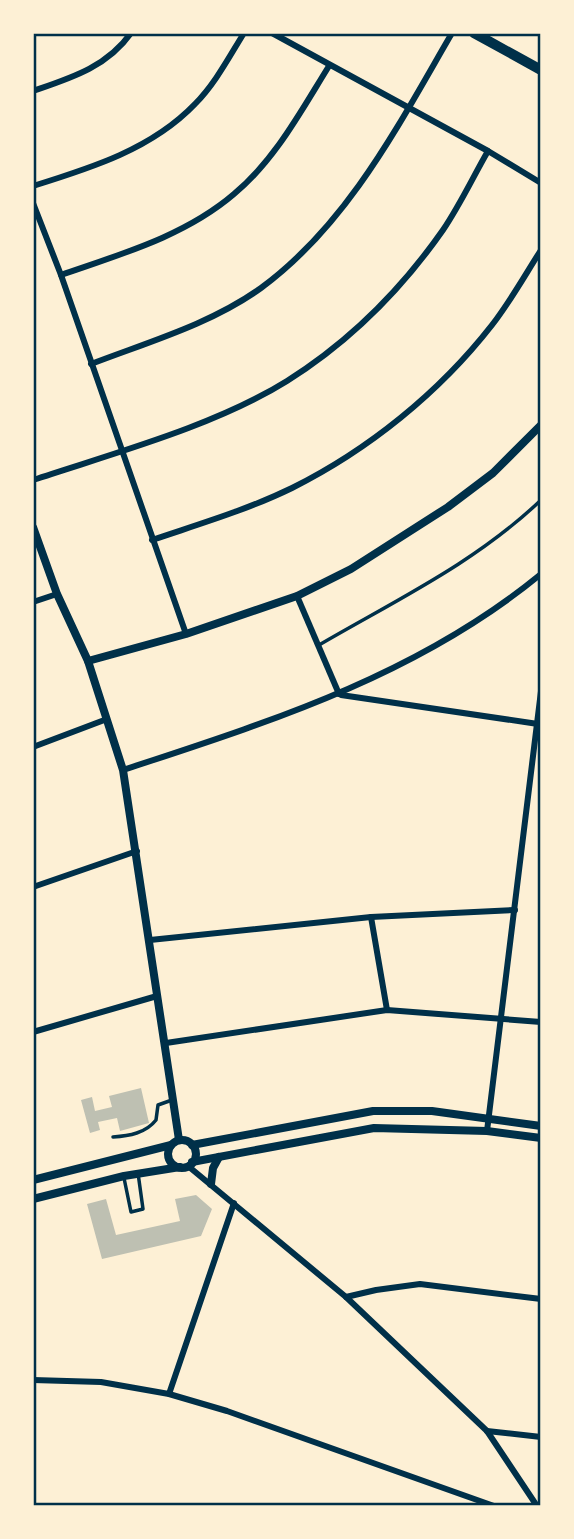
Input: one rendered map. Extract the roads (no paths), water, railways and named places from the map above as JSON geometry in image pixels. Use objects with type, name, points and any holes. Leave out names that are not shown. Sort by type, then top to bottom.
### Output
[{"type":"main road","points":[[474,33],[541,70]]},
{"type":"street","points":[[33,91],[80,75],[103,62],[131,33]]},
{"type":"street","points":[[33,186],[96,166],[157,135],[196,104],[244,33]]},
{"type":"street","points":[[272,33],[488,151],[541,183]]},
{"type":"street","points":[[91,364],[213,316],[260,289],[306,252],[344,208],[452,33]]},
{"type":"street","points":[[61,275],[170,235],[205,216],[235,194],[285,137],[329,66]]},
{"type":"street","points":[[33,480],[220,415],[284,383],[325,356],[366,322],[412,270],[444,229],[488,151]]},
{"type":"street","points":[[33,203],[61,275],[186,634]]},
{"type":"street","points":[[152,540],[236,512],[292,488],[380,435],[455,367],[492,326],[541,250]]},
{"type":"street","points":[[88,661],[186,634],[297,596],[351,569],[448,508],[493,473],[541,425]]},
{"type":"street","points":[[34,532],[57,594],[88,661],[123,770],[179,1140]]},
{"type":"street","points":[[123,770],[258,726],[340,694],[457,634],[513,597],[541,574]]},
{"type":"street","points":[[33,602],[57,594]]},
{"type":"street","points":[[297,596],[340,694]]},
{"type":"street","points":[[487,1131],[541,691]]},
{"type":"street","points":[[340,694],[539,724]]},
{"type":"street","points":[[33,747],[107,719]]},
{"type":"street","points":[[33,887],[137,851]]},
{"type":"street","points":[[150,940],[371,916],[516,910]]},
{"type":"street","points":[[371,916],[387,1010]]},
{"type":"street","points":[[33,1032],[157,996]]},
{"type":"street","points":[[166,1043],[387,1010],[541,1021]]},
{"type":"street","points":[[192,1145],[373,1111],[432,1111],[541,1126]]},
{"type":"street","points":[[33,1199],[138,1173],[374,1128],[487,1131],[541,1138]]},
{"type":"street","points":[[33,1180],[171,1145],[179,1140],[187,1141],[195,1152],[187,1165]]},
{"type":"street","points":[[171,1145],[168,1153],[170,1160],[187,1165],[346,1297],[487,1431],[537,1506]]},
{"type":"street","points":[[211,1184],[219,1157]]},
{"type":"street","points":[[94,1164],[99,1182]]},
{"type":"street","points":[[169,1394],[234,1203]]},
{"type":"street","points":[[346,1297],[420,1284],[541,1299]]},
{"type":"street","points":[[33,1380],[101,1382],[169,1394],[227,1411],[494,1506]]},
{"type":"street","points":[[487,1431],[541,1437]]},
{"type":"lane","points":[[318,645],[442,576],[480,551],[541,500]]},
{"type":"lane","points":[[113,1137],[127,1136],[144,1130],[156,1120],[159,1105],[174,1099]]},
{"type":"lane","points":[[124,1176],[131,1212],[143,1209],[138,1173]]}]
